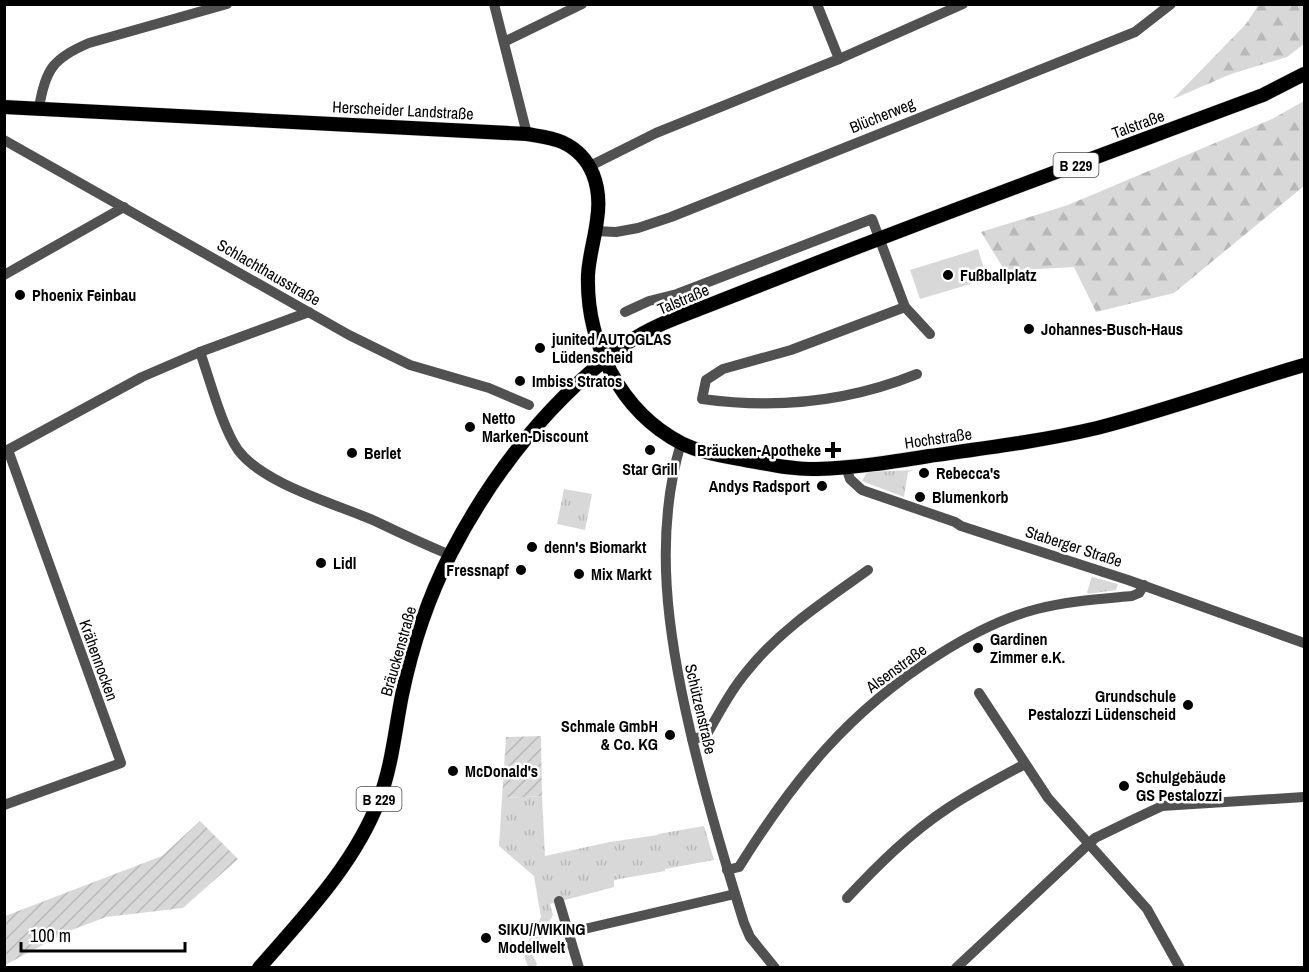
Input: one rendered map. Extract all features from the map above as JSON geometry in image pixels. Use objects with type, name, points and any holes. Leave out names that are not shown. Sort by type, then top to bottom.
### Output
[{"type":"main road","name":"Talstraße","points":[[604,362],[638,336],[679,317],[880,238],[1263,95],[1305,74]]},
{"type":"main road","name":"Herscheider Landstraße","points":[[4,107],[526,134],[560,141],[573,148],[590,166]]},
{"type":"main road","points":[[590,166],[598,190],[599,204],[588,272],[588,290],[594,326],[604,362]]},
{"type":"main road","name":"Hochstraße","points":[[604,362],[631,402],[654,425],[681,443],[716,455],[814,469],[846,467],[1061,436],[1146,415],[1250,380],[1305,365]]},
{"type":"main road","name":"Bräuckenstraße","points":[[259,968],[355,851],[364,833],[379,800],[387,773],[414,644],[435,587],[450,555],[474,513],[531,432],[556,404],[604,362]]},
{"type":"street","points":[[39,108],[47,75],[56,61],[72,50],[89,43],[226,4]]},
{"type":"street","points":[[494,4],[526,134]]},
{"type":"street","points":[[504,42],[582,4]]},
{"type":"street","points":[[817,4],[839,59]]},
{"type":"street","points":[[590,166],[656,133],[839,59],[963,4]]},
{"type":"street","name":"Blücherweg","points":[[595,231],[616,232],[638,228],[721,199],[843,147],[1135,32],[1171,4]]},
{"type":"street","name":"Schlachthausstraße","points":[[4,140],[349,336],[410,365],[489,388],[529,405]]},
{"type":"street","points":[[4,275],[124,207]]},
{"type":"street","name":"Talstraße","points":[[625,312],[649,301],[677,294],[872,219],[880,238]]},
{"type":"street","points":[[880,238],[905,307],[930,334]]},
{"type":"street","points":[[905,307],[791,350],[723,369],[706,380],[702,399],[760,404],[820,400],[893,384],[916,374]]},
{"type":"street","points":[[6,451],[142,377],[200,352],[309,312]]},
{"type":"street","points":[[200,352],[231,438],[253,466],[307,493],[450,555]]},
{"type":"street","name":"Schützenstraße","points":[[681,443],[675,463],[667,527],[666,593],[674,657],[703,785],[727,870],[750,937],[775,968]]},
{"type":"street","name":"Krähennocken","points":[[4,805],[121,763],[6,451]]},
{"type":"street","name":"Staberger Straße","points":[[846,467],[850,479],[862,490],[962,526],[1144,585],[1305,644]]},
{"type":"street","points":[[692,739],[706,736],[729,695],[767,649],[802,618],[868,570]]},
{"type":"street","name":"Alsenstraße","points":[[727,870],[739,867],[799,778],[854,719],[879,696],[931,660],[984,629],[1035,609],[1077,601],[1132,596],[1139,593],[1144,585]]},
{"type":"street","points":[[979,693],[1048,798],[1147,909],[1180,968]]},
{"type":"street","points":[[848,898],[885,859],[926,824],[949,807],[1025,764]]},
{"type":"street","points":[[956,968],[1090,843],[1103,834],[1162,806],[1305,797]]},
{"type":"street","points":[[567,933],[735,894]]},
{"type":"street","points":[[559,902],[579,968]]},
{"type":"green space","points":[[1259,4],[1304,5],[1304,44],[1287,57],[1231,74],[1173,99],[1246,24]]},
{"type":"green space","points":[[1304,101],[1304,186],[1174,293],[1096,312],[1074,267],[1005,271],[981,232],[1068,205],[1272,119]]},
{"type":"green space","name":"Fußballplatz","points":[[978,249],[987,279],[920,299],[910,270]]},
{"type":"green space","points":[[914,470],[908,472],[904,497],[862,481],[867,472]]},
{"type":"green space","points":[[564,489],[592,494],[585,530],[557,524]]},
{"type":"green space","points":[[1092,577],[1118,584],[1116,590],[1088,594]]},
{"type":"green space","points":[[541,736],[542,796],[502,798],[506,737]]},
{"type":"green space","points":[[542,796],[545,856],[704,826],[714,860],[614,880],[614,887],[550,904],[553,915],[532,953],[537,964],[535,967],[528,967],[523,952],[541,917],[534,876],[499,846],[502,798]]},
{"type":"green space","points":[[200,821],[238,859],[183,908],[106,917],[69,931],[5,965],[5,916],[162,856]]},
{"type":"place","name":"Fußballplatz","points":[[948,275]]},
{"type":"place","name":"Phoenix Feinbau","points":[[20,295]]},
{"type":"place","name":"Johannes-Busch-Haus","points":[[1029,329]]},
{"type":"place","name":"junited AUTOGLAS Lüdenscheid","points":[[540,348]]},
{"type":"place","name":"Imbiss Stratos","points":[[520,381]]},
{"type":"place","name":"Netto Marken-Discount","points":[[470,427]]},
{"type":"place","name":"Star Grill","points":[[650,450]]},
{"type":"place","name":"Bräucken-Apotheke","points":[[833,450]]},
{"type":"place","name":"Berlet","points":[[352,453]]},
{"type":"place","name":"Rebecca's","points":[[924,473]]},
{"type":"place","name":"Andys Radsport","points":[[822,486]]},
{"type":"place","name":"Blumenkorb","points":[[920,497]]},
{"type":"place","name":"denn's Biomarkt","points":[[532,547]]},
{"type":"place","name":"Lidl","points":[[321,563]]},
{"type":"place","name":"Fressnapf","points":[[521,570]]},
{"type":"place","name":"Mix Markt","points":[[579,574]]},
{"type":"place","name":"Gardinen Zimmer e.K.","points":[[978,648]]},
{"type":"place","name":"Grundschule Pestalozzi Lüdenscheid","points":[[1188,705]]},
{"type":"place","name":"Schmale GmbH & Co. KG","points":[[670,735]]},
{"type":"place","name":"McDonald's","points":[[453,771]]},
{"type":"place","name":"Schulgebäude GS Pestalozzi","points":[[1124,786]]},
{"type":"place","name":"SIKU//WIKING Modellwelt","points":[[486,938]]}]
